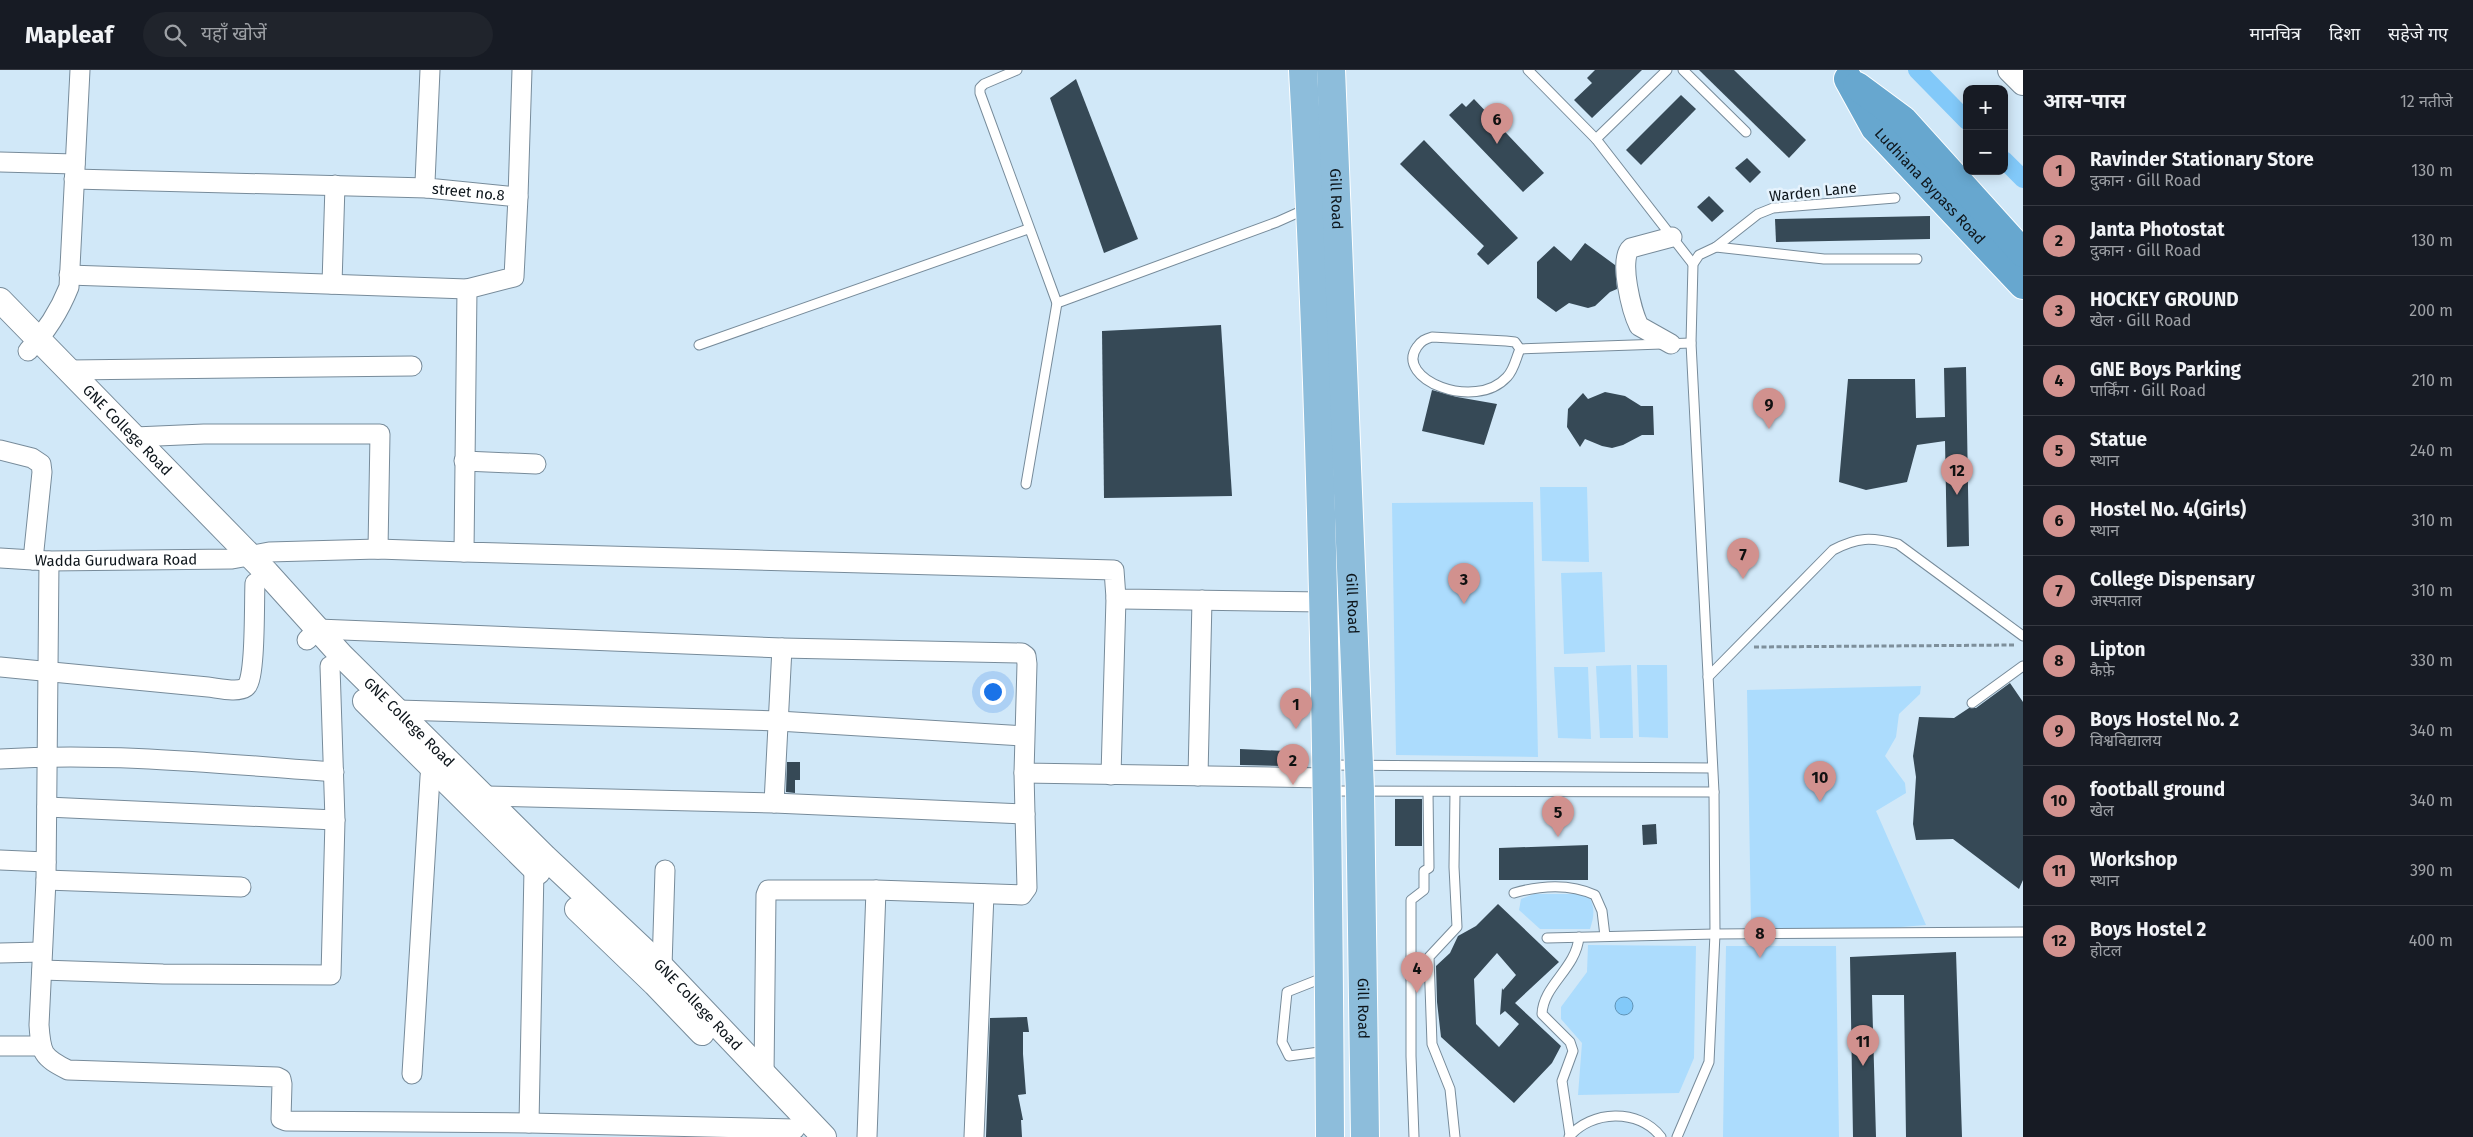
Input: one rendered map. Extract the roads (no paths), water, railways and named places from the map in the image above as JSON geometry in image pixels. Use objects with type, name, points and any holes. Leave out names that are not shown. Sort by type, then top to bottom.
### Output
[{"type":"highway","name":"Ludhiana Bypass Road","points":[[1843,74],[1902,120],[2023,253]]},
{"type":"highway","name":"Ludhiana Bypass Road","points":[[1843,74],[1875,128],[2023,285]]},
{"type":"main road","name":"Gill Road","points":[[1303,70],[1310,208],[1328,778],[1330,1137]]},
{"type":"main road","name":"Gill Road","points":[[1331,70],[1360,791],[1365,1137]]},
{"type":"street","points":[[34,345],[48,329],[60,308],[68,287],[80,70]]},
{"type":"street","name":"street no.8","points":[[430,70],[425,182],[427,188],[518,197],[514,277],[466,289]]},
{"type":"street","points":[[518,197],[522,70]]},
{"type":"street","points":[[2010,70],[2023,83]]},
{"type":"street","points":[[0,162],[75,171],[427,188]]},
{"type":"street","points":[[332,284],[335,185]]},
{"type":"street","points":[[1671,344],[1639,326],[1630,303],[1626,254],[1631,248],[1672,237]]},
{"type":"street","points":[[69,275],[466,289],[464,552]]},
{"type":"street","name":"GNE College Road","points":[[0,300],[34,345],[240,557],[255,584],[398,710],[436,760],[534,869],[655,984],[799,1133]]},
{"type":"street","name":"GNE College Road","points":[[0,322],[70,370],[134,437],[312,635],[330,666],[436,760],[486,796],[545,858],[662,967],[824,1137]]},
{"type":"street","points":[[70,370],[412,366]]},
{"type":"street","points":[[134,437],[214,434],[380,434],[378,549]]},
{"type":"street","points":[[0,450],[32,458],[41,464],[42,472],[41,560],[49,672],[49,756],[46,880],[39,1025],[41,1046],[49,1061],[68,1070],[277,1077],[281,1079],[282,1084],[281,1119],[286,1121],[529,1123],[589,1131],[799,1133]]},
{"type":"street","points":[[464,461],[536,464]]},
{"type":"street","name":"Wadda Gurudwara Road","points":[[0,558],[41,560],[240,557],[378,549],[1114,570],[1116,598]]},
{"type":"street","points":[[0,667],[238,690],[246,687],[251,680],[255,584]]},
{"type":"street","points":[[1111,775],[1116,598],[1322,602]]},
{"type":"street","points":[[1198,776],[1202,600]]},
{"type":"street","points":[[312,635],[1022,654],[1026,656],[1024,736],[1025,893],[1022,895],[876,890],[768,890],[766,895],[764,1074]]},
{"type":"street","points":[[774,804],[782,648]]},
{"type":"street","points":[[0,952],[42,961],[163,974],[331,974],[335,820],[330,666]]},
{"type":"street","points":[[398,710],[778,721],[1024,736]]},
{"type":"street","points":[[0,759],[49,756],[164,760],[334,772]]},
{"type":"street","points":[[412,1074],[436,760]]},
{"type":"street","points":[[1024,774],[1328,778]]},
{"type":"street","points":[[486,796],[774,804],[1025,814]]},
{"type":"street","points":[[47,807],[335,820]]},
{"type":"street","points":[[0,860],[46,862]]},
{"type":"street","points":[[529,1123],[534,869]]},
{"type":"street","points":[[662,967],[665,870]]},
{"type":"street","points":[[46,880],[241,887]]},
{"type":"street","points":[[867,1137],[876,890]]},
{"type":"street","points":[[974,1137],[984,894]]},
{"type":"street","points":[[0,1046],[41,1046]]},
{"type":"lane","points":[[1017,70],[984,84],[980,88],[980,93],[1028,229],[1057,304],[1026,484]]},
{"type":"lane","points":[[1528,70],[1596,139],[1693,264],[1691,343],[1714,792],[1715,934],[1709,1062],[1676,1137]]},
{"type":"lane","points":[[1596,139],[1667,70]]},
{"type":"lane","points":[[1684,70],[1746,132]]},
{"type":"lane","name":"Warden Lane","points":[[1693,264],[1700,255],[1716,247],[1758,214],[1773,208],[1895,198]]},
{"type":"lane","points":[[1057,304],[1278,222],[1310,208]]},
{"type":"lane","points":[[699,345],[1028,229]]},
{"type":"lane","points":[[1716,247],[1824,259],[1917,259]]},
{"type":"lane","points":[[1432,337],[1515,342],[1520,349],[1508,376],[1498,385],[1484,392],[1467,394],[1444,389],[1419,374],[1412,364],[1412,355],[1421,341],[1432,337]]},
{"type":"lane","points":[[1520,349],[1691,343]]},
{"type":"lane","points":[[1708,677],[1833,550],[1852,540],[1874,538],[1898,544],[2023,636]]},
{"type":"lane","points":[[1972,704],[2023,666]]},
{"type":"lane","points":[[1328,778],[1358,764],[1712,768]]},
{"type":"lane","points":[[1328,778],[1360,791],[1714,792]]},
{"type":"lane","points":[[1414,1137],[1411,1056],[1411,900],[1424,890],[1424,871],[1429,868],[1428,792]]},
{"type":"lane","points":[[1455,792],[1454,867],[1457,927],[1429,958],[1432,1044],[1450,1089],[1455,1137]]},
{"type":"lane","points":[[1514,893],[1535,887],[1565,886],[1580,888],[1596,895],[1602,911],[1605,936]]},
{"type":"lane","points":[[1547,938],[1715,934],[2023,932]]},
{"type":"lane","points":[[1569,1136],[1562,1081],[1573,1051],[1570,1042],[1542,1014],[1542,1003],[1573,959],[1579,937]]},
{"type":"lane","points":[[1330,975],[1287,992],[1282,1042],[1289,1056],[1330,1051]]},
{"type":"lane","points":[[1569,1136],[1586,1123],[1605,1116],[1625,1116],[1644,1122],[1661,1137]]},
{"type":"waterway","points":[[1917,70],[1963,117]]},
{"type":"waterway","points":[[2008,164],[2023,179]]},
{"type":"place","name":"Hostel No. 4(Girls)","points":[[1497,144]]},
{"type":"place","name":"Boys Hostel No. 2","points":[[1769,429]]},
{"type":"place","name":"Boys Hostel 2","points":[[1957,495]]},
{"type":"place","name":"College Dispensary","points":[[1743,579]]},
{"type":"place","name":"HOCKEY GROUND","points":[[1464,604]]},
{"type":"place","name":"Ravinder Stationary Store","points":[[1296,729]]},
{"type":"place","name":"Janta Photostat","points":[[1293,785]]},
{"type":"place","name":"football ground","points":[[1820,802]]},
{"type":"place","name":"Statue","points":[[1558,837]]},
{"type":"place","name":"Lipton","points":[[1760,958]]},
{"type":"place","name":"GNE Boys Parking","points":[[1417,993]]},
{"type":"place","name":"Workshop","points":[[1863,1066]]}]
